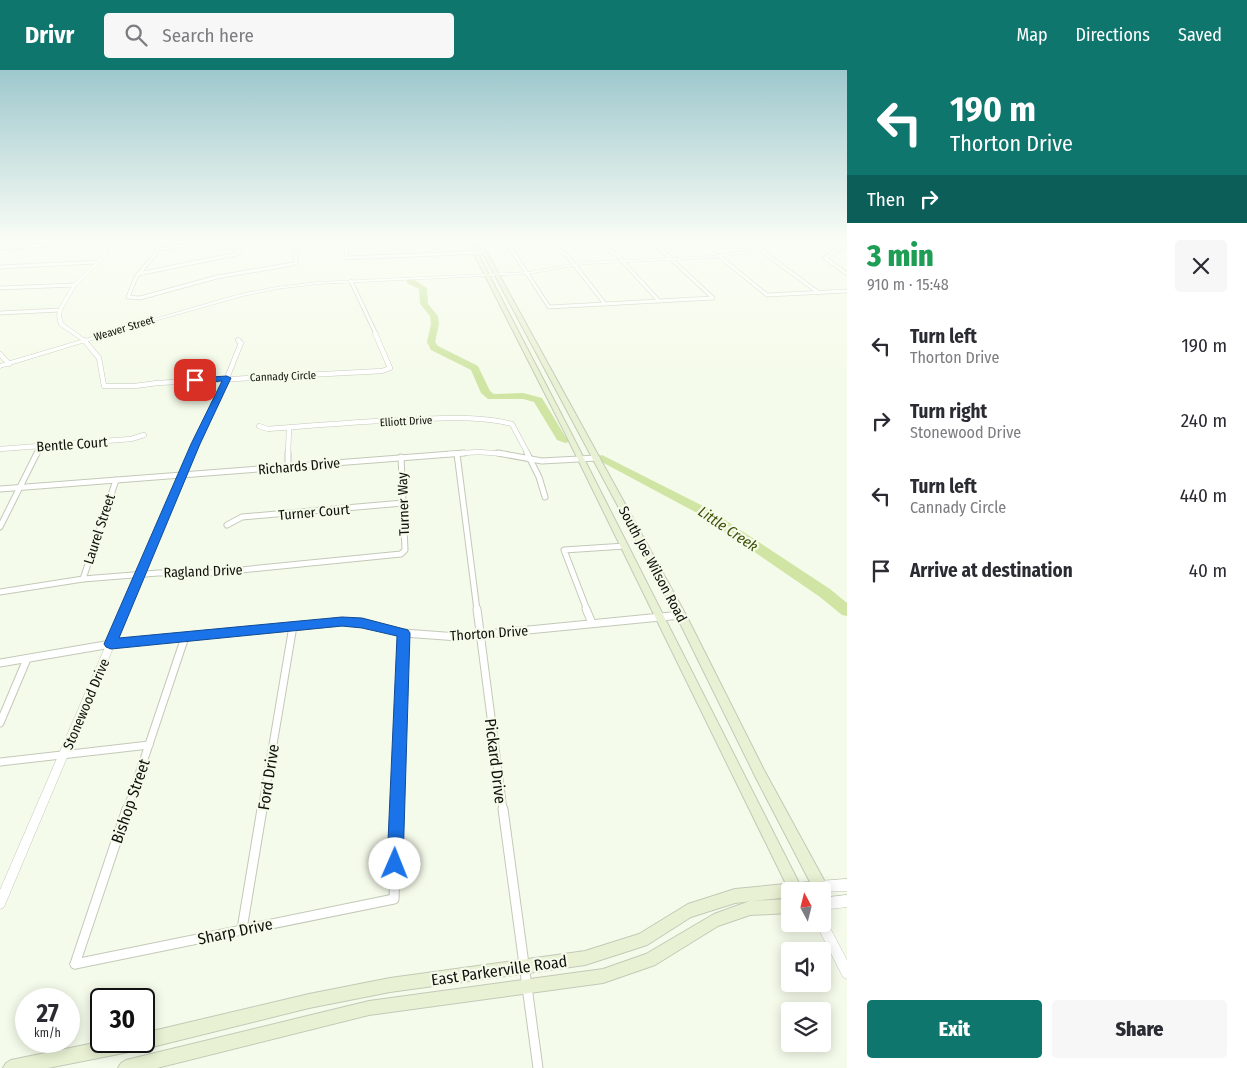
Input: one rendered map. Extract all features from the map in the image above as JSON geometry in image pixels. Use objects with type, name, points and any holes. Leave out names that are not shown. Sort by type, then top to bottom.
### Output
[{"type":"main road","name":"South Joe Wilson Road","points":[[493,287],[793,882]]},
{"type":"main road","name":"South Joe Wilson Road","points":[[504,287],[681,615],[815,882]]},
{"type":"main road","name":"East Parkerville Road","points":[[155,1038],[309,1001],[390,985],[594,956],[642,940],[688,910],[735,896],[781,892]]},
{"type":"main road","name":"East Parkerville Road","points":[[126,1068],[369,1008],[604,976],[650,960],[714,921],[750,908],[781,906]]},
{"type":"main road","name":"East Parkerville Road","points":[[11,1068],[90,1052]]},
{"type":"street","points":[[0,288],[26,287]]},
{"type":"street","points":[[73,287],[60,310],[59,316],[62,324],[84,340]]},
{"type":"street","points":[[132,287],[128,296],[130,298],[140,298],[182,287]]},
{"type":"street","name":"Weaver Street","points":[[0,366],[84,340],[262,290],[284,287]]},
{"type":"street","name":"Cannady Circle","points":[[84,340],[100,355],[104,386],[135,386],[227,378],[317,375],[390,368],[389,362],[354,287]]},
{"type":"street","points":[[536,287],[549,307],[714,298],[702,287]]},
{"type":"street","points":[[591,287],[605,304]]},
{"type":"street","points":[[647,287],[660,301]]},
{"type":"street","points":[[756,287],[767,296],[847,291]]},
{"type":"street","points":[[810,287],[819,293]]},
{"type":"street","points":[[0,313],[60,310]]},
{"type":"street","name":"Stonewood Drive","points":[[0,903],[196,444],[240,348],[241,342],[238,340]]},
{"type":"street","points":[[0,354],[9,364]]},
{"type":"street","name":"Elliott Drive","points":[[259,426],[268,429],[451,418],[504,420],[512,424],[520,444],[536,467],[545,497]]},
{"type":"street","points":[[288,467],[289,428]]},
{"type":"street","name":"Bentle Court","points":[[0,449],[131,439],[144,435]]},
{"type":"street","points":[[0,527],[41,446]]},
{"type":"street","name":"Richards Drive","points":[[0,489],[458,454],[498,453],[556,461],[597,458]]},
{"type":"street","name":"Pickard Drive","points":[[458,454],[523,966],[538,1068]]},
{"type":"street","name":"Turner Way","points":[[401,458],[405,550]]},
{"type":"street","name":"Laurel Street","points":[[83,579],[116,480]]},
{"type":"street","name":"Turner Court","points":[[228,525],[242,518],[403,504]]},
{"type":"street","points":[[592,624],[564,550],[625,546]]},
{"type":"street","name":"Ragland Drive","points":[[0,592],[83,579],[141,574],[210,573],[370,558],[401,554],[405,550]]},
{"type":"street","name":"Thorton Drive","points":[[0,662],[111,644],[342,622],[362,623],[404,633],[458,637],[681,615]]},
{"type":"street","name":"Ford Drive","points":[[242,929],[293,626]]},
{"type":"street","name":"Sharp Drive","points":[[75,964],[394,898],[404,633]]},
{"type":"street","name":"Bishop Street","points":[[75,964],[185,637]]},
{"type":"street","points":[[0,723],[27,659]]},
{"type":"street","points":[[0,762],[149,745]]},
{"type":"street","name":"East Parkerville Road","points":[[831,887],[847,885]]},
{"type":"street","points":[[831,903],[847,902]]},
{"type":"street","points":[[826,932],[847,973]]},
{"type":"waterway","name":"Little Creek","points":[[420,287],[423,288],[424,304],[434,316],[435,324],[431,342],[434,348],[475,368],[486,393],[492,397],[523,396],[538,400],[561,438],[565,440]]},
{"type":"waterway","name":"Little Creek","points":[[602,458],[703,511],[825,593],[847,611]]},
{"type":"route","points":[[195,380],[227,378],[196,444],[111,644],[342,622],[362,623],[404,633],[395,864]]}]
